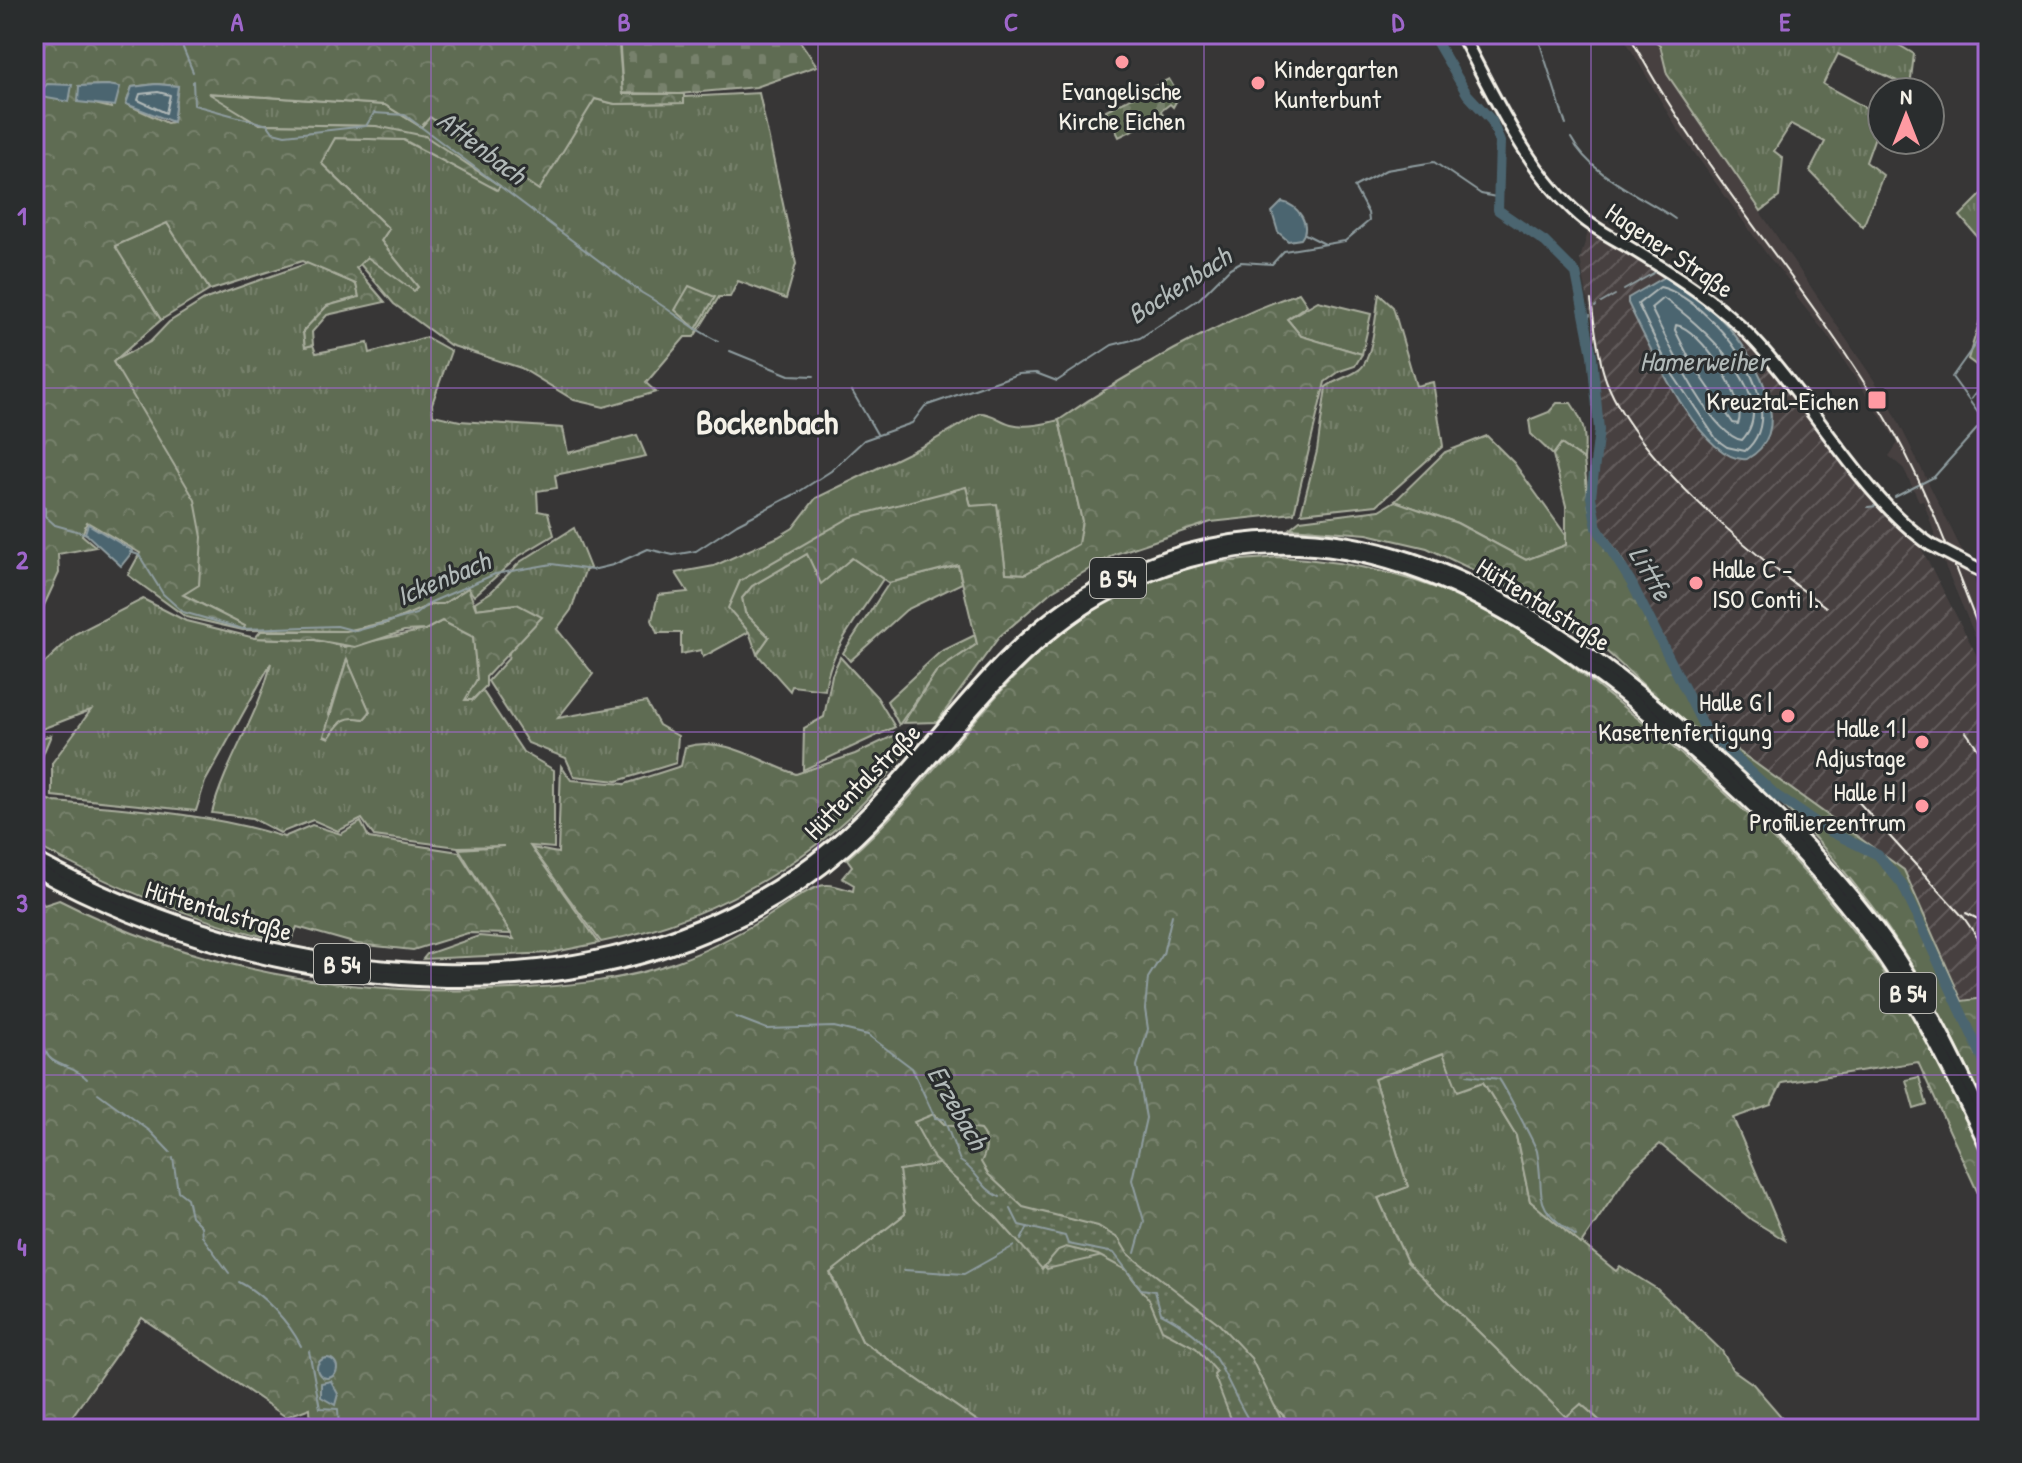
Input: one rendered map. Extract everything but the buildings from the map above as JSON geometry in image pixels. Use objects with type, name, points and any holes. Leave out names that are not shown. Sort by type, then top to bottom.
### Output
[{"type":"highway","name":"Hüttentalstraße","points":[[34,859],[120,902],[196,931],[290,956],[362,967],[464,970],[565,962],[614,954],[722,917],[791,878],[833,846],[903,776],[1004,660],[1059,612],[1118,578],[1170,557],[1253,540],[1296,538],[1360,544],[1444,570],[1498,596],[1578,647],[1650,708]]},
{"type":"highway","name":"Hüttentalstraße","points":[[34,869],[117,911],[193,940],[288,964],[361,975],[464,979],[566,971],[616,962],[670,947],[726,925],[796,886],[877,819],[1010,667],[1065,621],[1099,598],[1173,566],[1253,550],[1295,548],[1357,554],[1440,578],[1493,603],[1650,708]]},
{"type":"highway","name":"B 54","points":[[1650,708],[1760,799],[1859,906],[1907,972],[1988,1129]]},
{"type":"highway","name":"B 54","points":[[1806,852],[1899,977],[1932,1033],[1988,1148]]},
{"type":"main road","name":"Hagener Straße","points":[[1461,34],[1535,167],[1547,182],[1585,220],[1712,302],[1751,337],[1896,517],[1931,545],[1988,574]]},
{"type":"shaded area","points":[[1622,34],[1647,34],[1660,45],[1667,74],[1888,401],[1971,569],[1988,622],[1988,666],[1946,568],[1923,500],[1919,501],[1904,469],[1889,456],[1898,443],[1827,335],[1794,294],[1796,289],[1768,256],[1676,127]]},
{"type":"shaded area","points":[[1588,232],[1620,245],[1672,278],[1733,326],[1917,540],[1988,677],[1988,1015],[1984,998],[1962,1001],[1904,870],[1709,730],[1606,541],[1591,502],[1600,364],[1580,259]]},
{"type":"green space","points":[[34,34],[618,34],[623,94],[684,94],[684,103],[615,104],[595,99],[539,190],[430,117],[421,127],[385,105],[208,93],[259,124],[376,126],[425,136],[500,186],[497,190],[404,140],[335,138],[321,163],[389,229],[381,241],[418,287],[414,291],[367,257],[356,268],[385,302],[327,315],[312,332],[313,345],[305,347],[303,331],[327,306],[359,297],[356,284],[302,261],[210,290],[167,223],[115,246],[161,320],[113,362],[195,500],[202,537],[199,585],[183,595],[245,626],[243,630],[186,617],[128,575],[140,553],[87,522],[82,535],[96,547],[58,554],[59,573],[34,627]],"holes":[[[156,84],[178,86],[173,122],[167,123],[126,104],[132,87]],[[108,85],[111,108],[95,104],[79,86]]]},
{"type":"green space","points":[[619,34],[795,34],[817,66],[756,87],[679,94],[623,93]]},
{"type":"green space","points":[[1647,34],[1880,34],[1914,54],[1911,76],[1886,76],[1838,54],[1823,84],[1866,108],[1866,162],[1883,175],[1863,227],[1810,171],[1825,142],[1791,124],[1774,151],[1783,158],[1779,197],[1761,211],[1667,74],[1660,45]]},
{"type":"green space","points":[[1169,79],[1179,96],[1173,107],[1170,104],[1161,111],[1163,115],[1119,137],[1106,110]]},
{"type":"green space","points":[[206,93],[385,105],[421,127],[430,117],[511,174],[595,99],[615,104],[684,103],[684,97],[759,93],[796,264],[786,299],[738,281],[730,297],[719,297],[694,337],[685,337],[646,383],[656,392],[604,407],[574,400],[521,368],[450,345],[394,304],[360,264],[368,257],[414,290],[418,287],[381,241],[389,229],[320,162],[335,138],[403,140],[497,189],[499,186],[376,126],[259,124]]},
{"type":"green space","points":[[1988,188],[1988,374],[1968,359],[1984,307],[1980,240],[1960,216]]},
{"type":"green space","points":[[167,223],[210,290],[161,320],[114,246]]},
{"type":"green space","points":[[308,263],[356,284],[359,297],[327,306],[303,331],[305,347],[313,345],[316,353],[368,343],[370,353],[426,337],[451,351],[432,404],[433,415],[460,421],[563,428],[568,453],[637,435],[646,456],[555,475],[557,488],[537,491],[538,511],[548,513],[554,535],[519,556],[474,596],[468,588],[443,604],[432,604],[399,619],[346,631],[243,630],[244,626],[182,594],[113,361],[150,342],[169,322],[206,299]]},
{"type":"green space","points":[[689,286],[715,297],[696,329],[675,310]]},
{"type":"green space","points":[[1299,293],[1307,305],[1287,319],[1301,336],[1362,354],[1355,366],[1340,371],[1325,382],[1294,513],[1211,522],[1115,554],[1052,591],[999,637],[937,722],[903,723],[936,672],[977,644],[958,565],[889,583],[852,558],[821,584],[807,554],[752,586],[742,598],[745,613],[769,637],[757,654],[749,632],[728,608],[740,581],[851,517],[966,487],[971,506],[997,504],[1006,573],[1025,574],[1078,544],[1082,521],[1059,420],[1175,349],[1237,318]]},
{"type":"green space","points":[[1379,294],[1393,307],[1416,386],[1433,382],[1443,446],[1377,505],[1301,513],[1317,451],[1326,387],[1364,364],[1371,345]]},
{"type":"green space","points":[[1318,301],[1371,314],[1362,354],[1301,336],[1287,319]]},
{"type":"green space","points":[[1557,403],[1571,403],[1582,423],[1584,460],[1561,444],[1553,455],[1531,434],[1529,420],[1549,412]]},
{"type":"green space","points":[[980,413],[1017,425],[1059,420],[1082,521],[1079,544],[1025,574],[1006,573],[997,505],[971,506],[966,487],[740,581],[729,608],[749,632],[703,657],[701,650],[681,654],[681,633],[657,633],[652,620],[658,595],[688,592],[676,573],[714,566],[778,537],[793,528],[816,498],[929,443]]},
{"type":"green space","points":[[1487,436],[1514,463],[1565,534],[1568,532],[1566,545],[1526,560],[1457,523],[1395,501],[1445,452]]},
{"type":"green space","points":[[1561,444],[1584,460],[1589,509],[1624,563],[1655,636],[1708,728],[1694,731],[1605,650],[1524,594],[1427,548],[1367,534],[1290,528],[1300,520],[1380,510],[1395,501],[1457,523],[1526,560],[1566,545],[1566,506],[1553,455]]},
{"type":"green space","points":[[574,528],[590,568],[585,571],[571,610],[557,629],[593,674],[558,718],[646,702],[659,725],[678,736],[676,763],[617,781],[574,776],[566,758],[528,743],[488,681],[508,659],[517,604],[476,609],[475,602],[491,592],[520,562]]},
{"type":"green space","points":[[807,554],[852,558],[883,579],[839,646],[825,690],[792,686],[790,691],[757,654],[769,637],[745,613],[742,598],[752,586]]},
{"type":"green space","points":[[1280,557],[1334,562],[1413,580],[1464,599],[1506,620],[1555,653],[1617,702],[1750,816],[1790,856],[1862,942],[1928,1042],[1982,1146],[1990,1180],[1988,1215],[1918,1062],[1782,1083],[1771,1105],[1733,1118],[1785,1240],[1752,1220],[1660,1144],[1632,1169],[1581,1244],[1530,1201],[1516,1136],[1483,1082],[1458,1091],[1443,1053],[1374,1079],[1408,1187],[1378,1198],[1407,1262],[1566,1417],[1581,1404],[1609,1429],[1296,1429],[1198,1324],[1115,1253],[1047,1269],[944,1163],[899,1170],[905,1214],[830,1273],[862,1341],[989,1429],[311,1429],[310,1408],[286,1417],[142,1318],[63,1429],[34,1429],[34,882],[39,885],[37,896],[44,905],[59,900],[112,925],[223,962],[336,983],[394,989],[512,989],[617,978],[658,968],[713,946],[817,887],[830,885],[853,891],[854,885],[842,878],[852,866],[847,859],[888,820],[995,698],[1072,625],[1118,595],[1172,572],[1212,563]]},
{"type":"green space","points":[[958,565],[962,583],[906,610],[850,661],[843,653],[889,583]]},
{"type":"green space","points":[[468,588],[476,609],[517,604],[542,617],[486,677],[486,686],[472,700],[465,700],[477,679],[473,637],[442,621],[425,630],[404,631],[355,647],[315,640],[255,638],[261,631],[346,631],[385,624],[432,604],[443,604]]},
{"type":"green space","points":[[143,599],[186,621],[255,638],[315,640],[344,647],[425,630],[442,621],[473,636],[477,679],[473,700],[482,690],[523,752],[554,770],[554,848],[530,846],[599,943],[550,953],[423,959],[427,954],[479,936],[514,939],[459,849],[504,846],[458,847],[374,836],[362,819],[338,831],[313,820],[280,833],[252,818],[212,813],[271,663],[205,782],[196,811],[52,796],[52,763],[91,710],[34,732],[34,673],[75,634]],"holes":[[[347,660],[370,712],[364,719],[343,719],[334,729],[329,714]]]},
{"type":"green space","points":[[975,635],[977,644],[936,672],[899,725],[887,701],[940,652]]},
{"type":"green space","points":[[840,657],[877,697],[895,727],[803,770],[804,728],[824,717],[832,675]]},
{"type":"green space","points":[[347,659],[370,712],[364,719],[343,721],[329,738],[324,736]]},
{"type":"green space","points":[[1709,730],[1904,870],[1962,1001],[1984,998],[1988,1015],[1988,1111],[1930,996],[1878,915],[1824,848]]},
{"type":"green space","points":[[51,735],[36,771],[36,796],[55,802],[199,817],[284,837],[312,825],[341,834],[361,822],[369,838],[459,852],[511,934],[468,933],[413,950],[357,944],[297,927],[290,943],[190,915],[127,890],[34,844],[34,740]]},
{"type":"green space","points":[[893,736],[916,736],[888,775],[855,811],[819,842],[737,895],[693,915],[648,930],[601,942],[532,848],[558,853],[561,766],[571,780],[625,784],[681,766],[685,747],[714,744],[796,774],[855,754]]},
{"type":"green space","points":[[1444,1053],[1483,1082],[1516,1136],[1530,1201],[1616,1271],[1620,1266],[1657,1289],[1722,1351],[1732,1369],[1753,1384],[1792,1429],[1761,1429],[1754,1421],[1745,1429],[1609,1429],[1581,1404],[1567,1418],[1407,1262],[1378,1198],[1408,1187],[1374,1079]]},
{"type":"green space","points":[[1919,1077],[1927,1105],[1914,1109],[1906,1080]]},
{"type":"green space","points":[[934,1114],[945,1125],[980,1130],[986,1146],[981,1162],[988,1174],[1023,1207],[1098,1226],[1119,1239],[1128,1254],[1217,1322],[1251,1358],[1286,1429],[1235,1429],[1214,1375],[1217,1372],[1196,1348],[1162,1330],[1150,1301],[1126,1270],[1098,1255],[1066,1247],[1058,1250],[1042,1269],[997,1218],[934,1159],[914,1122]]},
{"type":"green space","points":[[944,1163],[1114,1253],[1198,1324],[1296,1429],[989,1429],[862,1341],[830,1272],[905,1214],[898,1170]]},
{"type":"water","points":[[47,84],[72,85],[69,102],[41,97],[40,92]]},
{"type":"water","points":[[156,84],[178,86],[173,122],[126,104],[132,87]]},
{"type":"water","points":[[79,86],[120,87],[115,106],[78,102]]},
{"type":"water","points":[[1282,202],[1302,216],[1305,228],[1301,239],[1288,241],[1278,232],[1272,212]]},
{"type":"water","name":"Hamerweiher","points":[[1664,277],[1724,322],[1752,359],[1761,377],[1771,414],[1769,431],[1762,447],[1747,459],[1729,455],[1694,422],[1661,370],[1628,303],[1628,298]]},
{"type":"water","points":[[88,524],[133,551],[121,566],[85,533]]},
{"type":"water","points":[[327,1358],[334,1361],[337,1368],[334,1375],[327,1378],[320,1375],[317,1368],[320,1361]]},
{"type":"water","points":[[331,1381],[338,1394],[335,1405],[321,1397],[321,1383]]},
{"type":"waterway","points":[[182,34],[183,48],[193,72]]},
{"type":"waterway","name":"Littfe","points":[[1432,34],[1467,94],[1492,121],[1500,142],[1498,210],[1545,242],[1576,273],[1592,355],[1599,430],[1591,497],[1597,528],[1631,582],[1705,729],[1777,796],[1829,831],[1878,855],[1902,884],[1988,1070]]},
{"type":"waterway","points":[[1537,34],[1566,125]]},
{"type":"waterway","name":"Attenbach","points":[[193,81],[194,105],[268,125],[273,132],[285,135],[366,126],[374,113],[405,115],[642,293],[718,341]]},
{"type":"waterway","points":[[1571,138],[1591,164],[1675,219]]},
{"type":"waterway","name":"Ickenbach","points":[[130,552],[139,555],[163,594],[183,612],[243,629],[337,626],[356,631],[416,614],[429,603],[495,574],[552,564],[592,570],[613,565],[648,549],[673,555],[696,551],[831,471],[864,440],[912,423],[925,406],[1018,374],[1036,373],[1057,381],[1112,345],[1140,338],[1199,299],[1230,268],[1241,262],[1272,264],[1284,251],[1345,241],[1369,221],[1354,187],[1386,170],[1434,162],[1481,194],[1496,197]]},
{"type":"waterway","points":[[1895,497],[1934,477],[1984,421],[1952,377],[1979,339],[1985,307],[1980,246],[1988,233]]},
{"type":"waterway","points":[[1305,234],[1325,244]]},
{"type":"waterway","points":[[1666,266],[1690,258],[1692,253]]},
{"type":"waterway","points":[[1624,290],[1657,271]]},
{"type":"waterway","points":[[1601,303],[1615,295]]},
{"type":"waterway","name":"Littfe","points":[[1586,323],[1590,315]]},
{"type":"waterway","name":"Attenbach","points":[[730,351],[789,375],[814,376]]},
{"type":"waterway","points":[[1971,399],[1988,378]]},
{"type":"waterway","name":"Attenbach","points":[[852,391],[877,434]]},
{"type":"waterway","points":[[1984,421],[1988,411]]},
{"type":"waterway","name":"Ickenbach","points":[[34,503],[45,508],[45,516],[55,525],[87,534]]},
{"type":"waterway","points":[[1868,507],[1877,506]]},
{"type":"waterway","points":[[1135,1253],[1144,1221],[1132,1180],[1146,1118],[1137,1066],[1148,1029],[1145,1009],[1148,978],[1163,954],[1172,915]]},
{"type":"waterway","name":"Erzebach","points":[[736,1017],[767,1029],[834,1027],[868,1035],[912,1068],[935,1118],[944,1119],[960,1161],[1000,1197]]},
{"type":"waterway","points":[[39,1032],[49,1057],[87,1079]]},
{"type":"waterway","points":[[1467,1075],[1499,1079],[1537,1151],[1545,1208],[1576,1236]]},
{"type":"waterway","points":[[98,1093],[150,1131],[170,1152]]},
{"type":"waterway","points":[[173,1158],[178,1191],[187,1198],[191,1216],[201,1226],[202,1236],[229,1273]]},
{"type":"waterway","name":"Erzebach","points":[[1011,1209],[1019,1225],[1065,1236],[1068,1244],[1114,1253],[1141,1289],[1155,1291],[1161,1313],[1182,1325],[1209,1350],[1254,1429]]},
{"type":"waterway","points":[[1021,1240],[1028,1227]]},
{"type":"waterway","points":[[904,1270],[964,1274],[1014,1246]]},
{"type":"waterway","points":[[239,1282],[274,1310],[301,1346]]},
{"type":"waterway","points":[[309,1351],[320,1408],[338,1409],[339,1429]]},
{"type":"railway","points":[[1629,34],[1687,132],[1853,365],[1883,413],[1928,500],[1988,652]]},
{"type":"railway","points":[[1591,300],[1602,367],[1615,399],[1636,433],[1664,467],[1730,532],[1826,607]]},
{"type":"railway","points":[[1966,732],[1988,763]]},
{"type":"railway","points":[[1854,797],[1964,918],[1988,953]]},
{"type":"railway","points":[[1966,913],[1988,924]]},
{"type":"place","name":"Evangelische Kirche Eichen","points":[[1122,62]]},
{"type":"place","name":"Kindergarten Kunterbunt","points":[[1258,83]]},
{"type":"place","name":"Kreuztal-Eichen","points":[[1877,400]]},
{"type":"place","name":"Halle C - ISO Conti I.","points":[[1696,583]]},
{"type":"place","name":"Halle G | Kasettenfertigung","points":[[1788,716]]},
{"type":"place","name":"Halle 1 | Adjustage","points":[[1922,742]]},
{"type":"place","name":"Halle H | Profilierzentrum","points":[[1922,806]]},
{"type":"district","name":"Bockenbach","points":[[767,422]]}]
